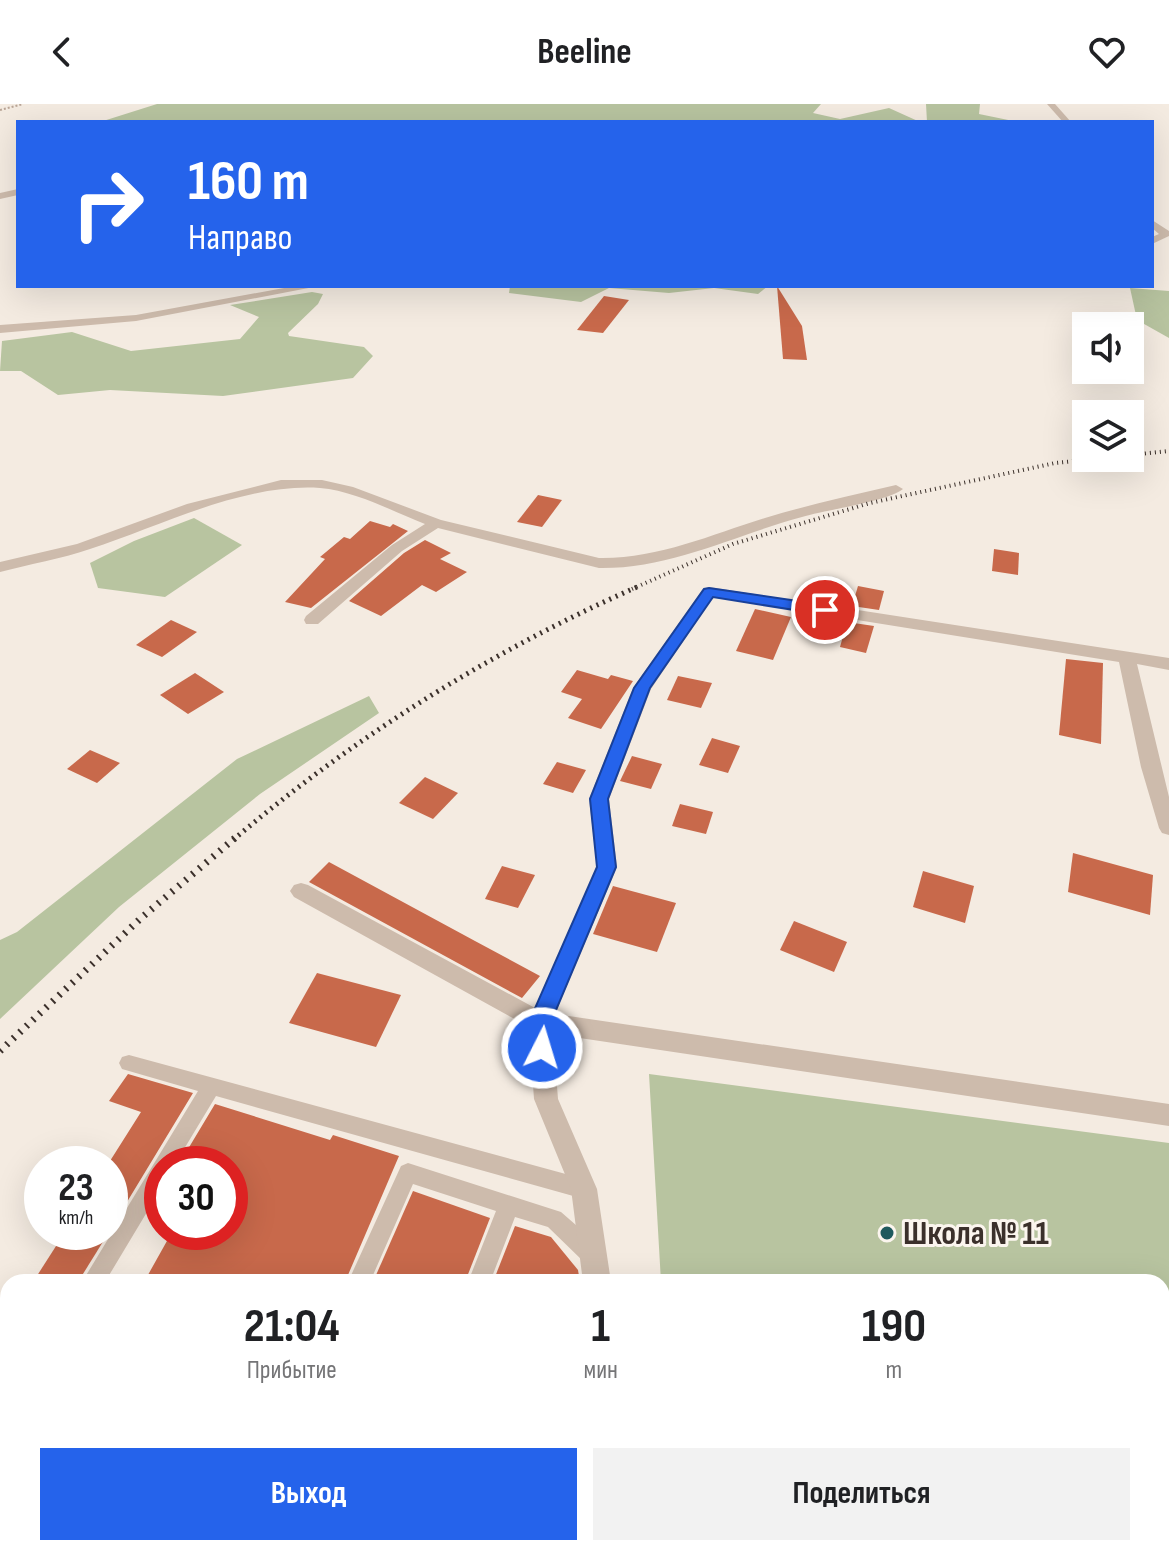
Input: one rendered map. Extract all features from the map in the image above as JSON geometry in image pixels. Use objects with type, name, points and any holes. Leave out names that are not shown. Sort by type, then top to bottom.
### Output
[{"type":"street","points":[[1051,104],[1065,120]]},
{"type":"street","points":[[0,329],[136,318],[299,288]]},
{"type":"street","points":[[0,567],[82,547],[192,507],[281,484],[322,484],[353,491],[436,523],[599,563],[621,565],[643,562],[768,522],[896,489]]},
{"type":"street","points":[[312,620],[397,548],[436,523]]},
{"type":"street","points":[[596,1274],[584,1189],[546,1099],[540,1022],[607,867],[599,799],[642,688],[709,592],[1169,664]]},
{"type":"street","points":[[1127,658],[1150,767],[1169,828]]},
{"type":"street","points":[[301,891],[540,1022],[1169,1115]]},
{"type":"lane","points":[[129,1063],[584,1189]]},
{"type":"lane","points":[[175,1146],[211,1086]]},
{"type":"lane","points":[[363,1274],[408,1173],[554,1219],[592,1254]]},
{"type":"lane","points":[[98,1274],[144,1197]]},
{"type":"lane","points":[[482,1274],[509,1205]]},
{"type":"path","points":[[0,110],[23,104]]},
{"type":"green space","points":[[157,104],[821,104],[813,113],[840,119],[889,108],[916,120],[106,120]]},
{"type":"green space","points":[[926,104],[980,104],[979,114],[1008,120],[927,120]]},
{"type":"green space","points":[[510,288],[609,288],[581,302],[509,293]]},
{"type":"green space","points":[[609,288],[714,288],[669,293]]},
{"type":"green space","points":[[714,288],[766,288],[758,294]]},
{"type":"green space","points":[[1130,288],[1169,291],[1169,338],[1144,324],[1144,312],[1135,312]]},
{"type":"green space","points":[[312,292],[323,294],[318,304],[288,333],[289,336],[364,347],[373,356],[353,378],[223,396],[110,390],[58,395],[21,371],[0,371],[2,341],[72,332],[131,351],[240,339],[259,317],[230,305]]},
{"type":"green space","points":[[194,518],[242,545],[165,597],[98,588],[90,563],[134,541]]},
{"type":"green space","points":[[369,696],[379,713],[260,794],[119,907],[0,1019],[0,940],[17,932],[237,759]]},
{"type":"green space","name":"Школа № 11","points":[[649,1074],[1169,1143],[1169,1274],[661,1274]]},
{"type":"building","points":[[777,288],[802,326],[807,360],[783,359]]},
{"type":"building","points":[[604,296],[629,300],[603,333],[577,330]]},
{"type":"building","points":[[538,495],[562,500],[542,527],[517,522]]},
{"type":"building","points":[[370,521],[390,527],[393,524],[408,531],[311,608],[285,602],[325,559],[320,557],[344,537],[350,539]]},
{"type":"building","points":[[425,540],[451,553],[440,559],[467,572],[436,592],[422,585],[381,616],[349,601],[404,553]]},
{"type":"building","points":[[994,549],[1019,553],[1018,575],[992,571]]},
{"type":"building","points":[[858,586],[884,591],[879,610],[852,606]]},
{"type":"building","points":[[755,609],[791,617],[773,660],[736,651]]},
{"type":"building","points":[[171,620],[197,632],[162,657],[136,645]]},
{"type":"building","points":[[847,622],[874,626],[866,653],[840,647]]},
{"type":"building","points":[[1066,659],[1103,663],[1101,744],[1059,735]]},
{"type":"building","points":[[577,670],[608,679],[611,675],[633,681],[601,729],[568,718],[582,699],[561,692]]},
{"type":"building","points":[[195,673],[224,692],[188,714],[160,695]]},
{"type":"building","points":[[678,676],[712,683],[701,708],[667,700]]},
{"type":"building","points":[[712,738],[740,746],[728,773],[699,765]]},
{"type":"building","points":[[90,750],[120,763],[97,783],[67,769]]},
{"type":"building","points":[[632,756],[662,764],[651,789],[620,781]]},
{"type":"building","points":[[557,762],[586,770],[573,793],[543,784]]},
{"type":"building","points":[[425,777],[458,793],[433,819],[399,803]]},
{"type":"building","points":[[680,804],[713,812],[706,834],[672,826]]},
{"type":"building","points":[[1073,853],[1153,875],[1150,915],[1068,892]]},
{"type":"building","points":[[329,862],[540,976],[522,998],[309,882]]},
{"type":"building","points":[[502,866],[535,875],[518,908],[485,899]]},
{"type":"building","points":[[923,871],[974,886],[965,923],[913,907]]},
{"type":"building","points":[[613,886],[676,903],[657,952],[593,934]]},
{"type":"building","points":[[794,921],[847,942],[834,972],[780,950]]},
{"type":"building","points":[[317,973],[401,995],[376,1047],[289,1023]]},
{"type":"building","points":[[128,1074],[193,1093],[161,1146],[144,1146],[144,1174],[128,1200],[128,1146],[119,1146],[141,1112],[109,1101]]},
{"type":"building","points":[[215,1104],[330,1140],[333,1135],[399,1156],[348,1274],[148,1274],[162,1250],[248,1250],[248,1146],[190,1146]]},
{"type":"building","points":[[413,1191],[490,1218],[468,1274],[377,1274]]},
{"type":"building","points":[[515,1226],[551,1237],[579,1274],[496,1274]]},
{"type":"building","points":[[53,1250],[98,1250],[83,1274],[38,1274]]},
{"type":"railway","points":[[1144,454],[1169,451]]},
{"type":"railway","points":[[632,589],[733,544],[870,503],[1072,461]]},
{"type":"railway","points":[[233,840],[327,766],[426,699],[529,639],[637,587]]},
{"type":"railway","points":[[0,1051],[140,919],[235,838]]},
{"type":"place","name":"Школа № 11","points":[[887,1233]]},
{"type":"route","points":[[542,1048],[540,1022],[607,867],[599,799],[642,688],[709,592],[825,610]]}]
